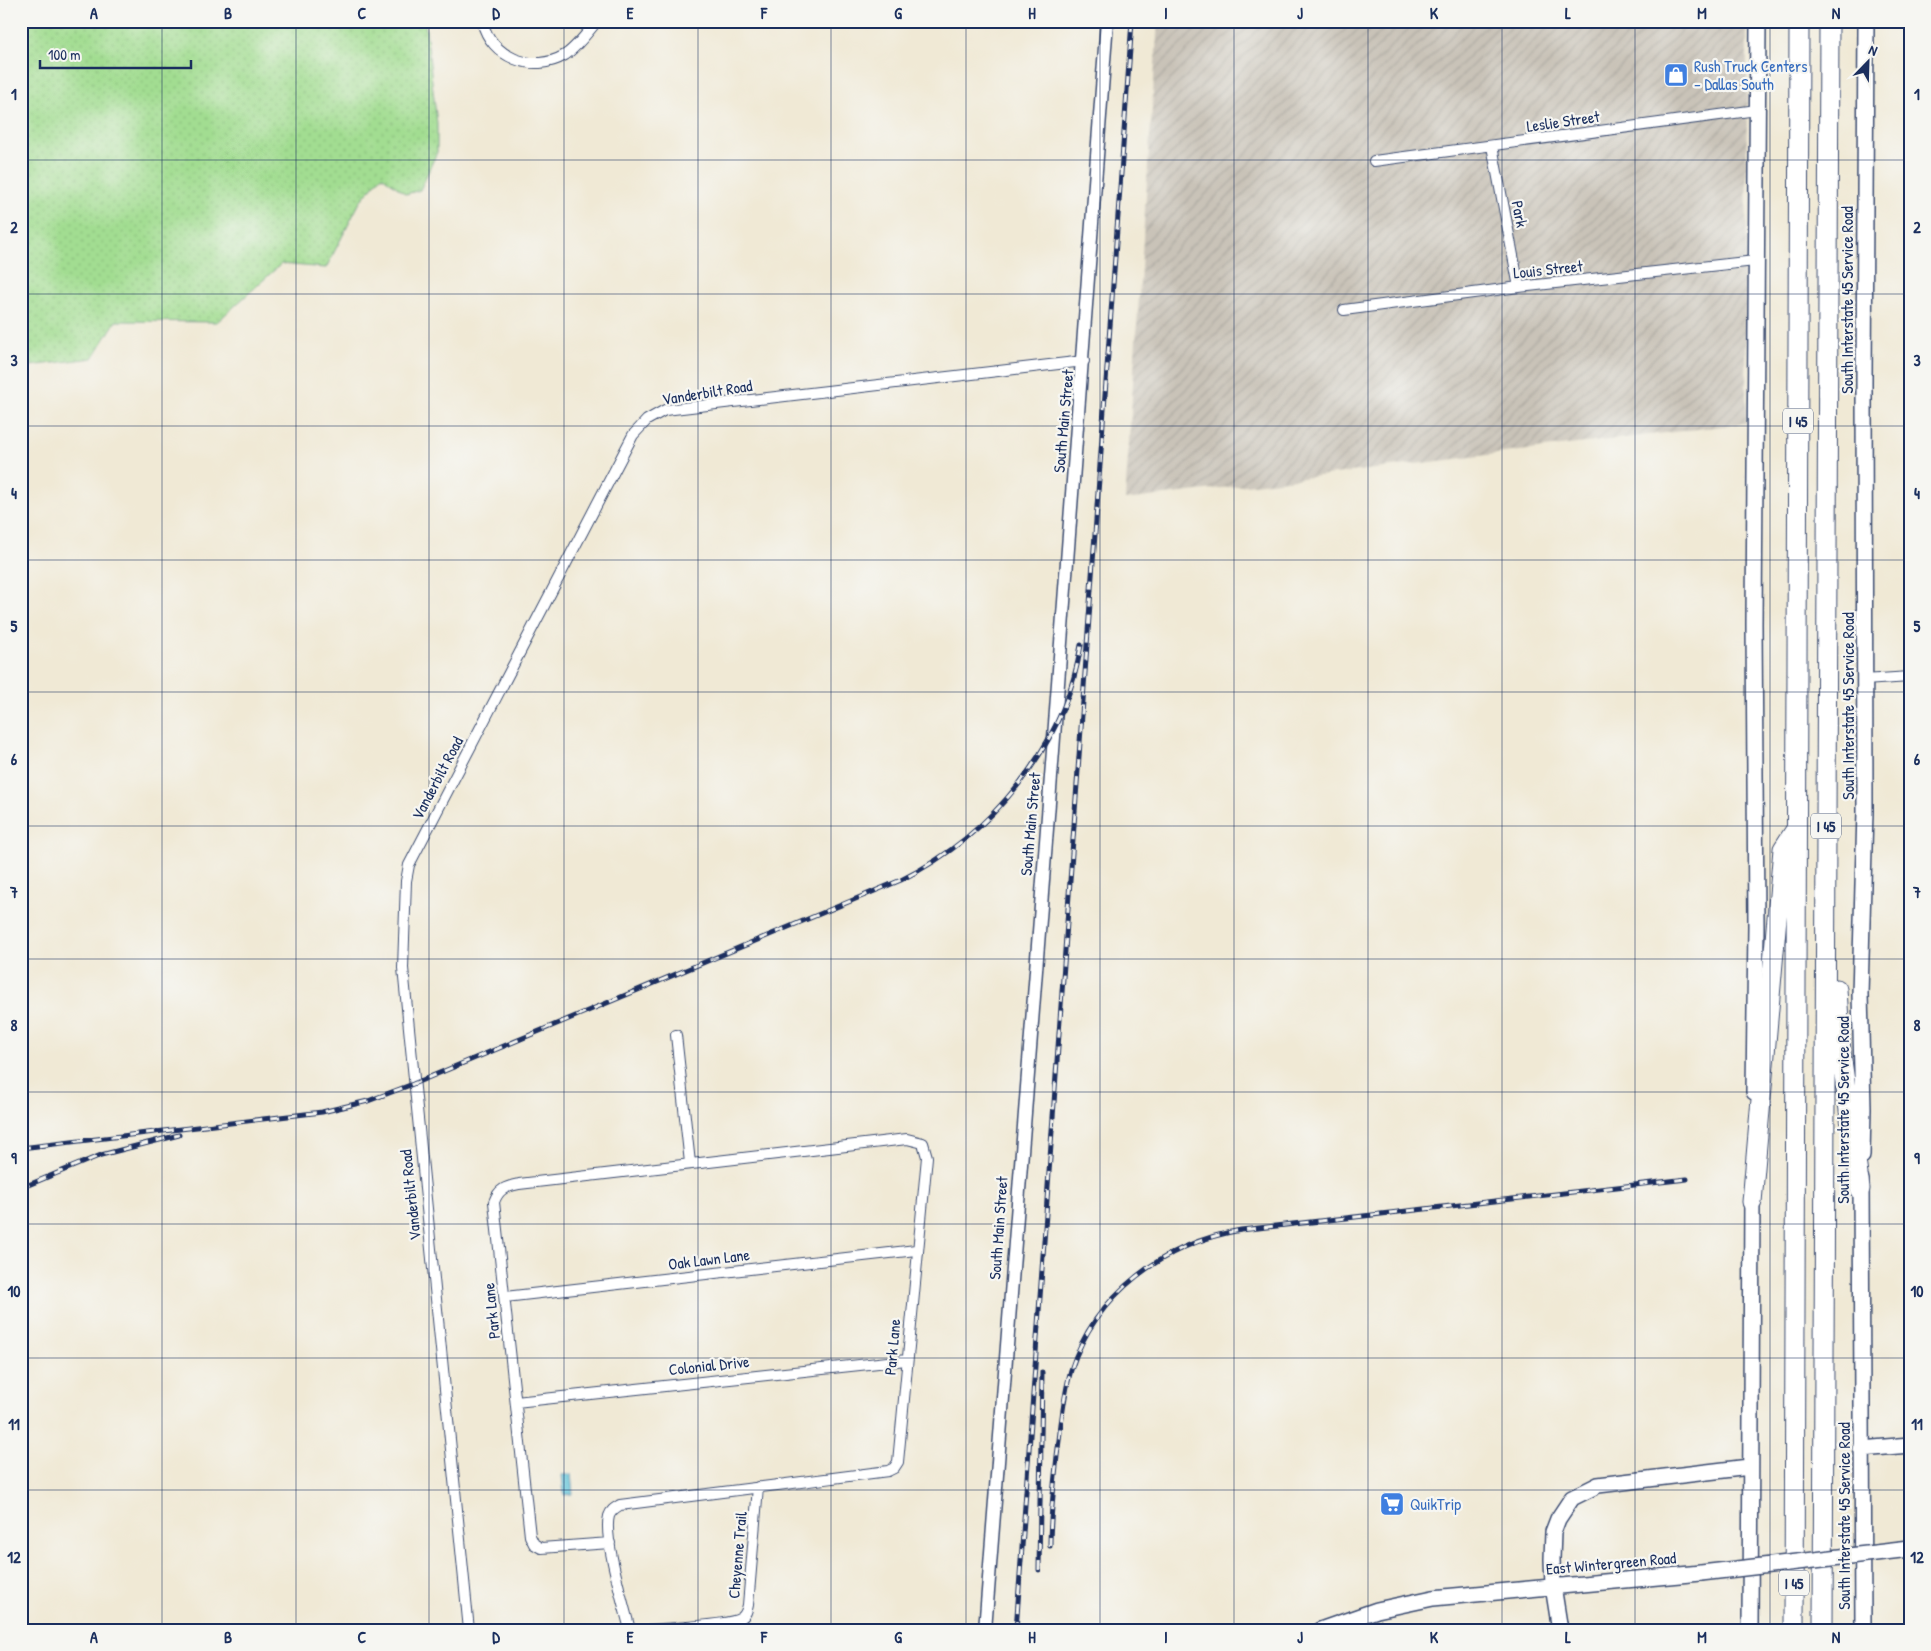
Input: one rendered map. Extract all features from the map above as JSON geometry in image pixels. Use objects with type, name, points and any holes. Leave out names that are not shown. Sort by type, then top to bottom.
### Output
[{"type":"highway","name":"I 45","points":[[1794,1630],[1799,21]]},
{"type":"highway","name":"I 45","points":[[1824,1630],[1829,21]]},
{"type":"highway","points":[[1752,1202],[1783,849],[1796,828]]},
{"type":"highway","points":[[1826,896],[1834,940],[1844,1072],[1860,1189]]},
{"type":"main road","points":[[1750,1630],[1749,1467],[1756,926],[1754,624],[1758,21]]},
{"type":"main road","name":"South Interstate 45 Service Road","points":[[1863,1630],[1860,1189],[1863,1108],[1860,994],[1865,812],[1866,21]]},
{"type":"main road","points":[[1861,1449],[1910,1445]]},
{"type":"main road","points":[[1560,1630],[1553,1586],[1553,1532],[1564,1509],[1572,1498],[1598,1485],[1749,1467]]},
{"type":"main road","name":"East Wintergreen Road","points":[[1320,1630],[1378,1610],[1434,1598],[1700,1573],[1910,1549]]},
{"type":"street","points":[[482,21],[486,34],[504,54],[518,61],[537,64],[552,61],[566,54],[597,21]]},
{"type":"street","name":"South Main Street","points":[[985,1630],[1017,1190],[1084,361],[1107,21]]},
{"type":"street","name":"Leslie Street","points":[[1374,161],[1756,110]]},
{"type":"street","name":"Park","points":[[1492,146],[1519,287]]},
{"type":"street","name":"Louis Street","points":[[1344,310],[1519,287],[1755,261]]},
{"type":"street","name":"Vanderbilt Road","points":[[469,1630],[403,968],[406,881],[409,865],[633,436],[647,420],[665,410],[1084,361]]},
{"type":"street","points":[[1864,680],[1910,677]]},
{"type":"street","points":[[676,1035],[690,1163]]},
{"type":"street","name":"Park Lane","points":[[610,1543],[554,1549],[541,1548],[534,1544],[528,1526],[494,1202],[497,1192],[506,1186],[519,1184],[690,1163],[916,1140],[923,1143],[927,1157],[916,1250],[898,1462],[894,1468],[888,1471],[620,1505],[612,1511],[609,1518],[610,1543],[630,1630]]},
{"type":"street","name":"Oak Lawn Lane","points":[[505,1298],[916,1250]]},
{"type":"street","name":"Colonial Drive","points":[[516,1402],[906,1360]]},
{"type":"street","name":"Cheyenne Trail","points":[[648,1630],[723,1623],[740,1620],[746,1614],[758,1487]]},
{"type":"shaded area","points":[[1158,21],[1747,21],[1746,423],[1125,500]]},
{"type":"green space","points":[[21,21],[425,21],[437,124],[437,152],[420,190],[406,194],[382,176],[361,200],[326,268],[281,264],[217,322],[116,321],[93,358],[30,366],[21,363]]},
{"type":"water","points":[[571,1474],[573,1494],[564,1495],[562,1475]]},
{"type":"railway","points":[[1016,1630],[1132,21]]},
{"type":"railway","points":[[21,1148],[322,1112],[368,1101],[413,1084],[901,880],[934,861],[965,838],[994,812],[1019,784],[1041,752],[1059,718],[1072,682],[1081,645]]},
{"type":"railway","points":[[21,1188],[101,1155],[179,1135]]},
{"type":"railway","points":[[1050,1546],[1051,1512],[1057,1456],[1064,1401],[1071,1370],[1082,1343],[1097,1318],[1115,1296],[1136,1276],[1160,1260],[1186,1247],[1213,1237],[1241,1230],[1687,1179]]},
{"type":"railway","points":[[1039,1570],[1042,1372]]},
{"type":"place","name":"Rush Truck Centers – Dallas South","points":[[1676,75]]},
{"type":"place","name":"QuikTrip","points":[[1392,1504]]}]
